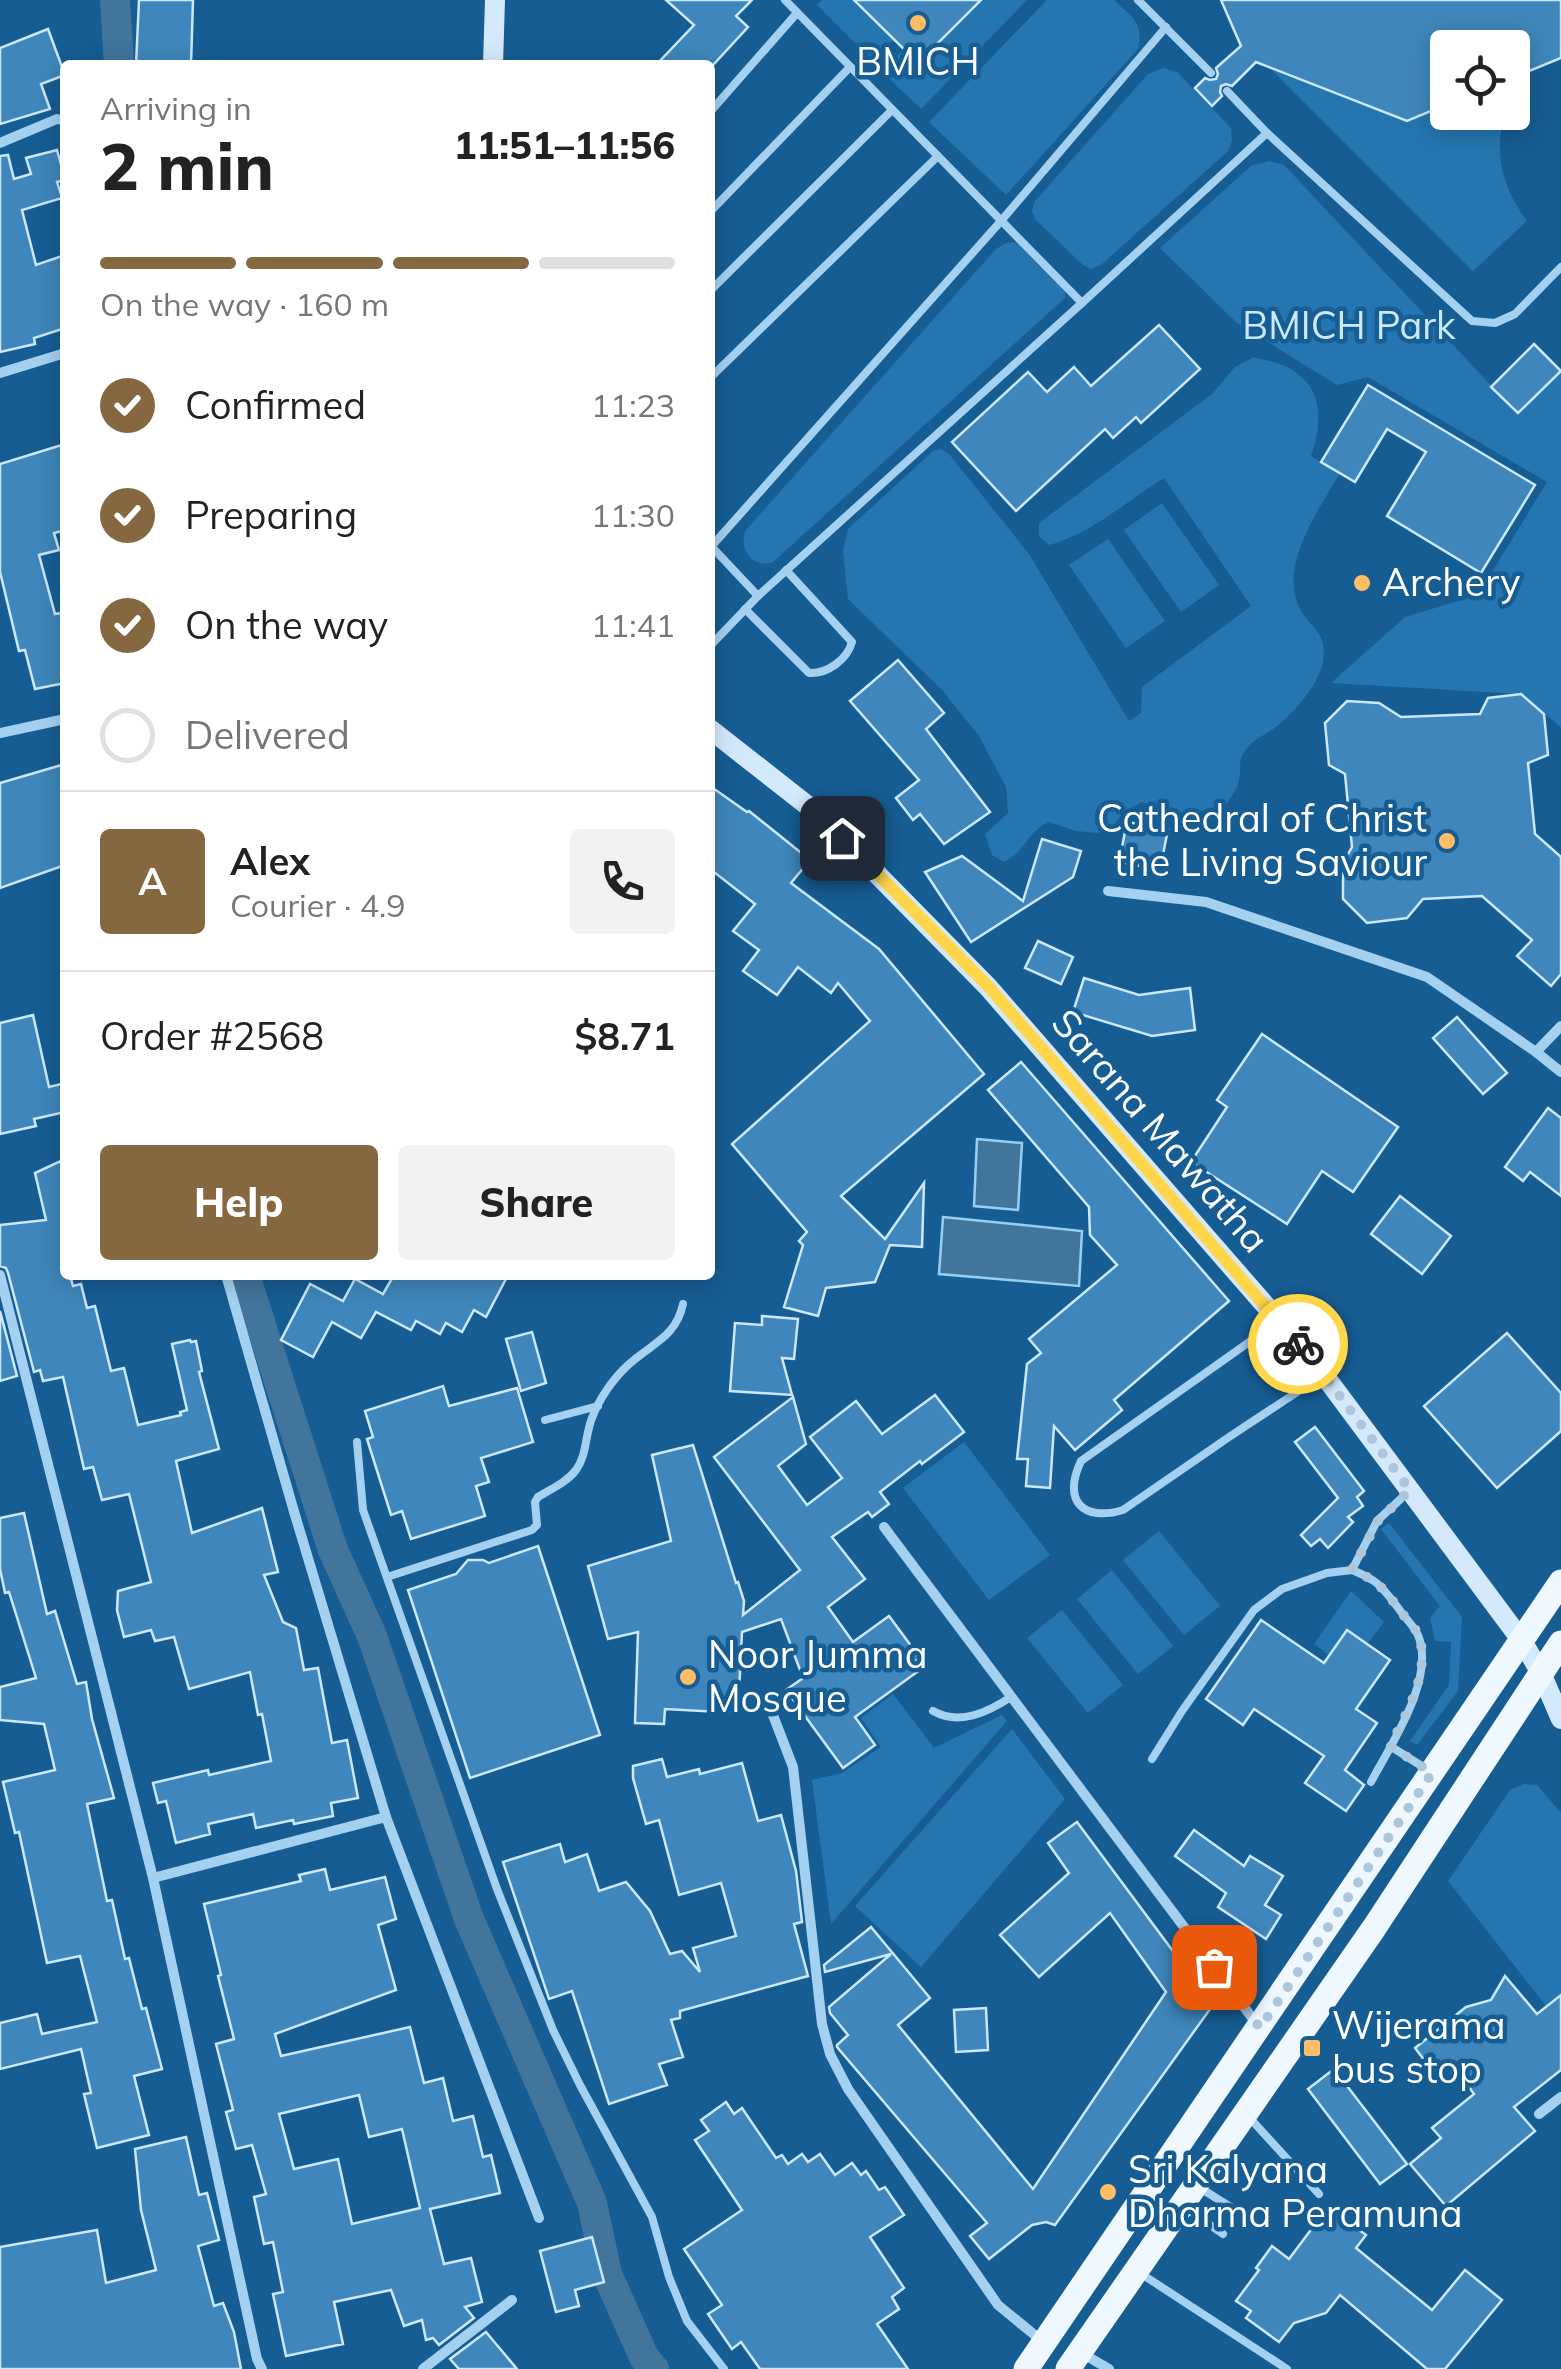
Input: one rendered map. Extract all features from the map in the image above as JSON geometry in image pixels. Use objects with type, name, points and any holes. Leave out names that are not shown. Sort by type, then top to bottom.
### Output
[{"type":"main road","points":[[1026,2369],[1561,1582]]},
{"type":"main road","points":[[1074,2360],[1374,1928],[1561,1643]]},
{"type":"street","points":[[492,60],[494,0]]},
{"type":"street","points":[[0,143],[60,120]]},
{"type":"street","points":[[0,373],[60,355]]},
{"type":"street","points":[[0,733],[60,720]]},
{"type":"street","name":"Sarana Mawatha","points":[[715,733],[817,814],[988,986],[1279,1321],[1324,1375],[1522,1640],[1542,1673],[1561,1719]]},
{"type":"street","points":[[1108,890],[1206,902],[1427,977],[1561,1072]]},
{"type":"street","points":[[1536,1052],[1561,1026]]},
{"type":"street","points":[[0,1275],[154,1878],[262,2369]]},
{"type":"street","points":[[227,1280],[386,1816],[539,2218]]},
{"type":"street","points":[[884,1527],[1260,2028]]},
{"type":"street","points":[[766,1697],[793,1767],[822,2024],[830,2054],[848,2089],[998,2305],[1044,2343]]},
{"type":"street","points":[[154,1878],[386,1816]]},
{"type":"street","points":[[1538,2114],[1561,2097]]},
{"type":"street","points":[[424,2369],[512,2300]]},
{"type":"street","points":[[1074,2360],[1109,2369]]},
{"type":"lane","points":[[785,0],[1082,303]]},
{"type":"lane","points":[[1138,0],[1210,73]]},
{"type":"lane","points":[[715,106],[797,13]]},
{"type":"lane","points":[[715,541],[1002,221],[1166,27]]},
{"type":"lane","points":[[715,207],[850,67]]},
{"type":"lane","points":[[1227,91],[1472,321],[1495,323],[1516,314],[1561,267]]},
{"type":"lane","points":[[715,285],[892,110]]},
{"type":"lane","points":[[715,641],[786,570],[1268,133]]},
{"type":"lane","points":[[715,373],[938,156]]},
{"type":"lane","points":[[715,552],[758,596]]},
{"type":"lane","points":[[745,609],[808,673],[822,674],[848,654],[852,642],[786,570]]},
{"type":"lane","points":[[387,1576],[537,1526],[535,1502],[573,1474],[582,1460],[592,1418],[603,1395],[627,1366],[660,1342],[680,1319],[683,1304]]},
{"type":"lane","points":[[1279,1321],[1081,1462],[1072,1480],[1074,1495],[1084,1510],[1104,1516],[1124,1510],[1324,1375]]},
{"type":"lane","points":[[545,1420],[598,1406]]},
{"type":"lane","points":[[357,1442],[363,1510],[497,1889],[553,2030],[652,2217],[686,2320],[724,2369]]},
{"type":"lane","points":[[1352,1570],[1378,1521],[1410,1490]]},
{"type":"lane","points":[[1152,1759],[1254,1610],[1282,1589],[1328,1573],[1352,1570],[1377,1580],[1418,1634],[1421,1657],[1411,1706],[1371,1782]]},
{"type":"lane","points":[[933,1711],[944,1717],[963,1718],[989,1710],[1011,1697]]},
{"type":"lane","points":[[1390,1746],[1432,1773]]},
{"type":"lane","points":[[1245,2113],[1319,2194]]},
{"type":"lane","points":[[1188,2195],[1240,2213]]},
{"type":"lane","points":[[1188,2195],[1223,2234]]},
{"type":"lane","points":[[1136,2271],[1287,2369]]},
{"type":"green space","points":[[822,0],[854,0],[894,39],[873,61],[817,5]]},
{"type":"green space","points":[[981,0],[1027,0],[921,109],[882,72],[904,49],[919,62]]},
{"type":"green space","points":[[1047,0],[1114,0],[1138,26],[1138,49],[1006,195],[929,122]]},
{"type":"green space","points":[[1269,67],[1407,121],[1430,112],[1430,130],[1502,130],[1502,169],[1527,221],[1473,271]]},
{"type":"green space","points":[[1163,68],[1177,72],[1231,128],[1232,141],[1227,152],[1101,265],[1091,269],[1036,220],[1032,211],[1035,201],[1148,74]]},
{"type":"green space","name":"BMICH Park","points":[[1269,161],[1284,165],[1517,413],[1561,370],[1561,727],[1520,694],[1331,683],[1405,617],[1478,595],[1547,482],[1368,377],[1337,385],[1237,323],[1160,248],[1251,166]]},
{"type":"green space","points":[[1017,242],[1065,291],[1065,298],[773,562],[759,563],[749,556],[744,545],[745,531],[996,249]]},
{"type":"green space","points":[[1254,357],[1285,366],[1307,383],[1314,393],[1318,417],[1311,456],[1340,473],[1304,538],[1294,573],[1299,607],[1323,642],[1323,661],[1317,679],[1289,715],[1246,750],[1238,783],[1225,807],[1178,816],[1142,802],[1098,833],[1049,822],[1004,862],[992,855],[985,834],[1008,813],[1006,787],[979,736],[942,690],[848,599],[843,551],[848,529],[933,451],[941,449],[949,454],[1029,554],[1129,721],[1141,713],[1142,687],[1251,606],[1164,478],[1094,525],[1064,540],[1049,545],[1039,536],[1039,523],[1212,394],[1235,367]]},
{"type":"green space","points":[[1162,503],[1219,585],[1181,612],[1124,530]]},
{"type":"green space","points":[[1108,539],[1165,621],[1126,648],[1069,565]]},
{"type":"green space","points":[[964,1442],[1050,1555],[989,1600],[903,1488]]},
{"type":"green space","points":[[1389,1523],[1462,1617],[1458,1691],[1417,1745],[1410,1741],[1449,1685],[1451,1642],[1435,1641],[1430,1618],[1440,1606],[1381,1529]]},
{"type":"green space","points":[[1159,1531],[1220,1606],[1184,1635],[1123,1560]]},
{"type":"green space","points":[[1112,1570],[1173,1646],[1138,1674],[1077,1599]]},
{"type":"green space","points":[[1351,1591],[1384,1622],[1367,1644],[1347,1630],[1329,1655],[1314,1644]]},
{"type":"green space","points":[[1062,1610],[1123,1685],[1088,1713],[1027,1638]]},
{"type":"green space","points":[[893,1694],[934,1748],[1002,1715],[1007,1721],[831,1924],[812,1780],[842,1773],[881,1747],[861,1718]]},
{"type":"green space","points":[[1012,1729],[1065,1799],[921,1967],[855,1906]]},
{"type":"green space","points":[[1524,1784],[1537,1785],[1561,1813],[1561,2025],[1448,1881],[1510,1790]]},
{"type":"shaded area","points":[[977,1139],[1022,1143],[1018,1210],[974,1206]]},
{"type":"shaded area","points":[[943,1217],[1082,1231],[1079,1286],[939,1274]]},
{"type":"building","points":[[139,0],[193,0],[191,60],[136,60]]},
{"type":"building","points":[[666,0],[752,0],[736,16],[748,27],[715,63],[661,60],[694,25]]},
{"type":"building","name":"BMICH","points":[[854,0],[981,0],[918,63]]},
{"type":"building","points":[[1221,0],[1561,0],[1561,58],[1530,71],[1530,30],[1430,30],[1430,111],[1407,121],[1256,62],[1232,86],[1221,86],[1222,96],[1212,106],[1195,88],[1205,78],[1216,79],[1216,68],[1241,46]]},
{"type":"building","points":[[48,29],[60,61],[60,77],[41,84],[50,109],[0,124],[0,48]]},
{"type":"building","points":[[57,150],[60,161],[60,199],[22,210],[36,265],[60,257],[60,330],[34,338],[35,344],[0,352],[0,156],[8,155],[14,179],[31,174],[26,158]]},
{"type":"building","points":[[1159,325],[1200,369],[1141,423],[1136,417],[1113,438],[1105,429],[1016,511],[952,442],[1028,372],[1047,392],[1074,367],[1091,386]]},
{"type":"building","points":[[1534,344],[1561,371],[1518,413],[1491,387]]},
{"type":"building","points":[[1368,385],[1535,485],[1481,573],[1387,516],[1426,452],[1387,429],[1355,482],[1321,462]]},
{"type":"building","points":[[60,446],[60,531],[54,533],[59,550],[39,555],[55,614],[60,613],[60,684],[35,689],[25,650],[19,651],[0,572],[0,464]]},
{"type":"building","points":[[898,660],[944,713],[926,729],[990,812],[944,844],[920,814],[913,820],[896,798],[919,780],[850,701]]},
{"type":"building","name":"Cathedral of Christ the Living Saviour","points":[[1521,694],[1544,714],[1548,755],[1528,763],[1535,834],[1561,857],[1561,974],[1551,986],[1517,956],[1532,940],[1482,896],[1423,899],[1407,918],[1367,923],[1343,899],[1343,863],[1352,847],[1345,774],[1329,765],[1325,723],[1347,701],[1379,703],[1401,717],[1480,714],[1488,698]]},
{"type":"building","points":[[60,765],[60,867],[0,888],[0,783]]},
{"type":"building","points":[[715,790],[749,811],[810,860],[791,883],[879,949],[984,1074],[841,1196],[885,1239],[924,1183],[922,1247],[890,1245],[875,1282],[826,1288],[818,1316],[784,1307],[803,1245],[799,1241],[807,1232],[732,1144],[870,1021],[838,983],[831,993],[798,967],[777,995],[743,971],[759,950],[733,931],[755,904],[715,873]]},
{"type":"building","points":[[1127,822],[1168,829],[1160,870],[1119,862]]},
{"type":"building","points":[[1042,839],[1081,851],[1073,877],[971,942],[925,872],[962,856],[1023,901]]},
{"type":"building","points":[[1038,941],[1073,957],[1061,984],[1025,968]]},
{"type":"building","points":[[1084,978],[1139,995],[1190,988],[1195,1030],[1152,1036],[1073,1012]]},
{"type":"building","points":[[33,1015],[49,1087],[60,1084],[60,1113],[34,1119],[36,1126],[0,1134],[0,1023]]},
{"type":"building","points":[[1457,1017],[1507,1073],[1483,1094],[1433,1038]]},
{"type":"building","points":[[1262,1034],[1398,1127],[1353,1192],[1322,1171],[1287,1224],[1191,1162],[1227,1107],[1217,1100]]},
{"type":"building","points":[[1021,1062],[1229,1301],[1114,1400],[1122,1410],[1075,1450],[1054,1426],[1050,1488],[1026,1486],[1028,1459],[1017,1459],[1027,1364],[1041,1353],[1029,1339],[1117,1265],[1090,1235],[1089,1207],[988,1090]]},
{"type":"building","points":[[1548,1108],[1561,1118],[1561,1196],[1530,1172],[1523,1181],[1505,1167]]},
{"type":"building","points":[[60,1161],[60,1280],[71,1280],[73,1286],[81,1284],[87,1308],[95,1306],[111,1371],[124,1368],[138,1425],[181,1415],[187,1410],[172,1344],[196,1341],[202,1371],[199,1372],[219,1449],[176,1461],[192,1533],[262,1508],[278,1572],[264,1575],[283,1622],[296,1628],[304,1670],[318,1668],[332,1743],[347,1740],[358,1798],[331,1803],[333,1816],[256,1828],[253,1814],[208,1824],[210,1834],[176,1843],[166,1801],[158,1803],[153,1783],[271,1761],[262,1714],[258,1715],[250,1672],[189,1689],[174,1637],[155,1641],[151,1630],[124,1637],[117,1610],[118,1591],[151,1582],[129,1494],[102,1500],[93,1467],[84,1469],[63,1377],[43,1381],[40,1370],[34,1372],[8,1273],[0,1266],[0,1225],[46,1220],[35,1173]]},
{"type":"building","points":[[1400,1196],[1451,1236],[1422,1274],[1371,1234]]},
{"type":"building","points":[[354,1280],[383,1294],[391,1280],[505,1280],[486,1317],[474,1310],[462,1332],[446,1323],[440,1334],[416,1321],[411,1330],[376,1312],[361,1338],[332,1322],[313,1357],[281,1340],[310,1284],[343,1301]]},
{"type":"building","points":[[0,1311],[17,1376],[0,1381]]},
{"type":"building","points":[[762,1316],[798,1319],[794,1359],[782,1358],[792,1395],[730,1391],[735,1323],[762,1325]]},
{"type":"building","points":[[532,1332],[546,1383],[521,1391],[506,1339]]},
{"type":"building","points":[[1507,1333],[1561,1393],[1561,1431],[1497,1488],[1424,1406]]},
{"type":"building","points":[[443,1386],[449,1406],[517,1388],[533,1442],[481,1458],[489,1482],[476,1486],[485,1516],[411,1539],[402,1511],[391,1515],[367,1439],[373,1437],[365,1411]]},
{"type":"building","points":[[935,1395],[964,1432],[880,1492],[889,1504],[872,1517],[868,1512],[832,1537],[865,1579],[828,1607],[853,1642],[889,1616],[920,1658],[911,1664],[917,1672],[855,1717],[875,1745],[843,1768],[786,1690],[803,1678],[781,1619],[742,1632],[738,1713],[665,1709],[664,1724],[635,1723],[638,1632],[608,1639],[588,1566],[671,1541],[652,1455],[693,1445],[744,1601],[743,1615],[800,1570],[714,1457],[793,1397],[806,1444],[778,1466],[807,1505],[842,1478],[810,1437],[856,1401],[882,1434]]},
{"type":"building","points":[[1315,1427],[1364,1491],[1357,1497],[1363,1506],[1348,1517],[1353,1522],[1328,1548],[1320,1539],[1311,1546],[1301,1535],[1338,1498],[1295,1442]]},
{"type":"building","points":[[24,1513],[47,1614],[55,1611],[77,1684],[86,1682],[114,1798],[87,1804],[107,1901],[112,1900],[125,1959],[129,1958],[142,2009],[146,2008],[162,2069],[134,2076],[149,2135],[97,2148],[84,2094],[91,2093],[81,2049],[0,2069],[0,2023],[37,2014],[42,2034],[97,2022],[80,1956],[47,1963],[19,1832],[15,1833],[3,1782],[55,1770],[44,1724],[0,1720],[0,1687],[36,1678],[0,1569],[0,1518]]},
{"type":"building","points":[[538,1546],[600,1735],[470,1778],[408,1590],[456,1574],[468,1560],[489,1563]]},
{"type":"building","points":[[1261,1620],[1324,1663],[1347,1630],[1390,1660],[1356,1709],[1377,1723],[1345,1770],[1364,1785],[1346,1811],[1305,1783],[1324,1756],[1254,1709],[1243,1725],[1206,1699]]},
{"type":"building","points":[[662,1759],[667,1777],[699,1769],[700,1774],[742,1763],[758,1821],[781,1815],[796,1871],[802,1922],[794,1924],[808,1976],[680,2011],[680,2018],[671,2020],[683,2057],[659,2064],[667,2085],[609,2104],[572,1991],[549,1999],[503,1862],[560,1844],[565,1862],[587,1854],[599,1891],[626,1882],[650,1911],[670,1954],[682,1951],[700,1972],[693,1948],[736,1936],[721,1883],[679,1895],[659,1820],[646,1824],[633,1766]]},
{"type":"building","points":[[1077,1822],[1187,1970],[1195,1965],[1218,1998],[1055,2225],[1032,2225],[989,2259],[970,2236],[987,2223],[837,2047],[848,2035],[829,2007],[891,1954],[825,1972],[824,1965],[871,1927],[930,1998],[898,2025],[1033,2189],[1166,1992],[1110,1913],[1039,1977],[1000,1935],[1069,1873],[1048,1843]]},
{"type":"building","points":[[1194,1830],[1244,1866],[1250,1856],[1283,1876],[1265,1905],[1281,1915],[1266,1939],[1218,1907],[1226,1893],[1175,1856]]},
{"type":"building","points":[[325,1869],[330,1890],[385,1877],[396,1919],[378,1925],[396,1990],[275,2034],[281,2056],[410,2027],[424,2083],[443,2078],[453,2121],[473,2116],[483,2157],[491,2155],[500,2193],[430,2209],[444,2264],[471,2258],[482,2302],[465,2307],[474,2318],[439,2345],[433,2338],[426,2340],[422,2320],[404,2326],[391,2290],[334,2302],[343,2344],[286,2356],[273,2294],[283,2292],[273,2242],[264,2244],[254,2197],[266,2194],[252,2145],[236,2149],[226,2112],[233,2110],[216,2044],[234,2039],[204,1904],[301,1881],[299,1875]],"holes":[[[359,2095],[369,2137],[402,2129],[420,2208],[352,2224],[338,2159],[294,2169],[279,2114]]]},
{"type":"building","points":[[1505,1976],[1537,2014],[1561,1995],[1561,2070],[1514,2107],[1535,2131],[1446,2206],[1410,2164],[1441,2138],[1432,2128],[1474,2094],[1453,2065],[1425,2061],[1415,2048],[1466,2007],[1491,2000]]},
{"type":"building","points":[[986,2008],[988,2050],[956,2052],[954,2010]]},
{"type":"building","points":[[1334,2069],[1407,2164],[1380,2184],[1308,2089]]},
{"type":"building","points":[[726,2102],[734,2114],[742,2108],[776,2158],[782,2155],[788,2164],[802,2154],[808,2162],[820,2154],[835,2175],[852,2163],[861,2175],[866,2171],[879,2190],[885,2187],[904,2215],[870,2237],[904,2288],[892,2297],[899,2309],[877,2324],[908,2369],[760,2369],[741,2342],[732,2349],[708,2314],[722,2305],[684,2249],[742,2210],[695,2140],[709,2131],[701,2120]]},
{"type":"building","points":[[186,2137],[199,2195],[207,2193],[219,2240],[198,2246],[214,2306],[223,2303],[234,2332],[241,2369],[0,2369],[0,2247],[97,2230],[106,2283],[156,2270],[141,2210],[135,2149]]},
{"type":"building","points":[[1328,2207],[1366,2235],[1356,2248],[1432,2310],[1465,2270],[1502,2300],[1445,2369],[1427,2369],[1340,2295],[1326,2313],[1294,2323],[1279,2342],[1246,2318],[1251,2311],[1236,2301],[1272,2246],[1289,2259]]},
{"type":"building","points":[[592,2237],[604,2282],[575,2290],[579,2306],[556,2312],[540,2251]]},
{"type":"building","points":[[486,2332],[517,2369],[459,2369],[450,2359]]},
{"type":"waterway","points":[[115,0],[119,60]]},
{"type":"waterway","points":[[247,1280],[333,1550],[372,1636],[469,1919],[592,2203],[607,2274],[644,2357],[654,2369]]},
{"type":"way so far","points":[[1214,1967],[1260,2028],[1432,1773],[1390,1746],[1411,1706],[1418,1682],[1418,1634],[1377,1580],[1352,1570],[1378,1521],[1410,1490],[1298,1344]]},
{"type":"place","name":"BMICH","points":[[918,23]]},
{"type":"place","name":"Archery","points":[[1362,583]]},
{"type":"place","name":"Cathedral of Christ the Living Saviour","points":[[1447,841]]},
{"type":"place","name":"Noor Jumma Mosque","points":[[688,1677]]},
{"type":"place","name":"Wijerama bus stop","points":[[1312,2048]]},
{"type":"place","name":"Sri Kalyana Dharma Peramuna","points":[[1108,2192]]},
{"type":"route","points":[[842,838],[988,986],[1298,1344]]}]
